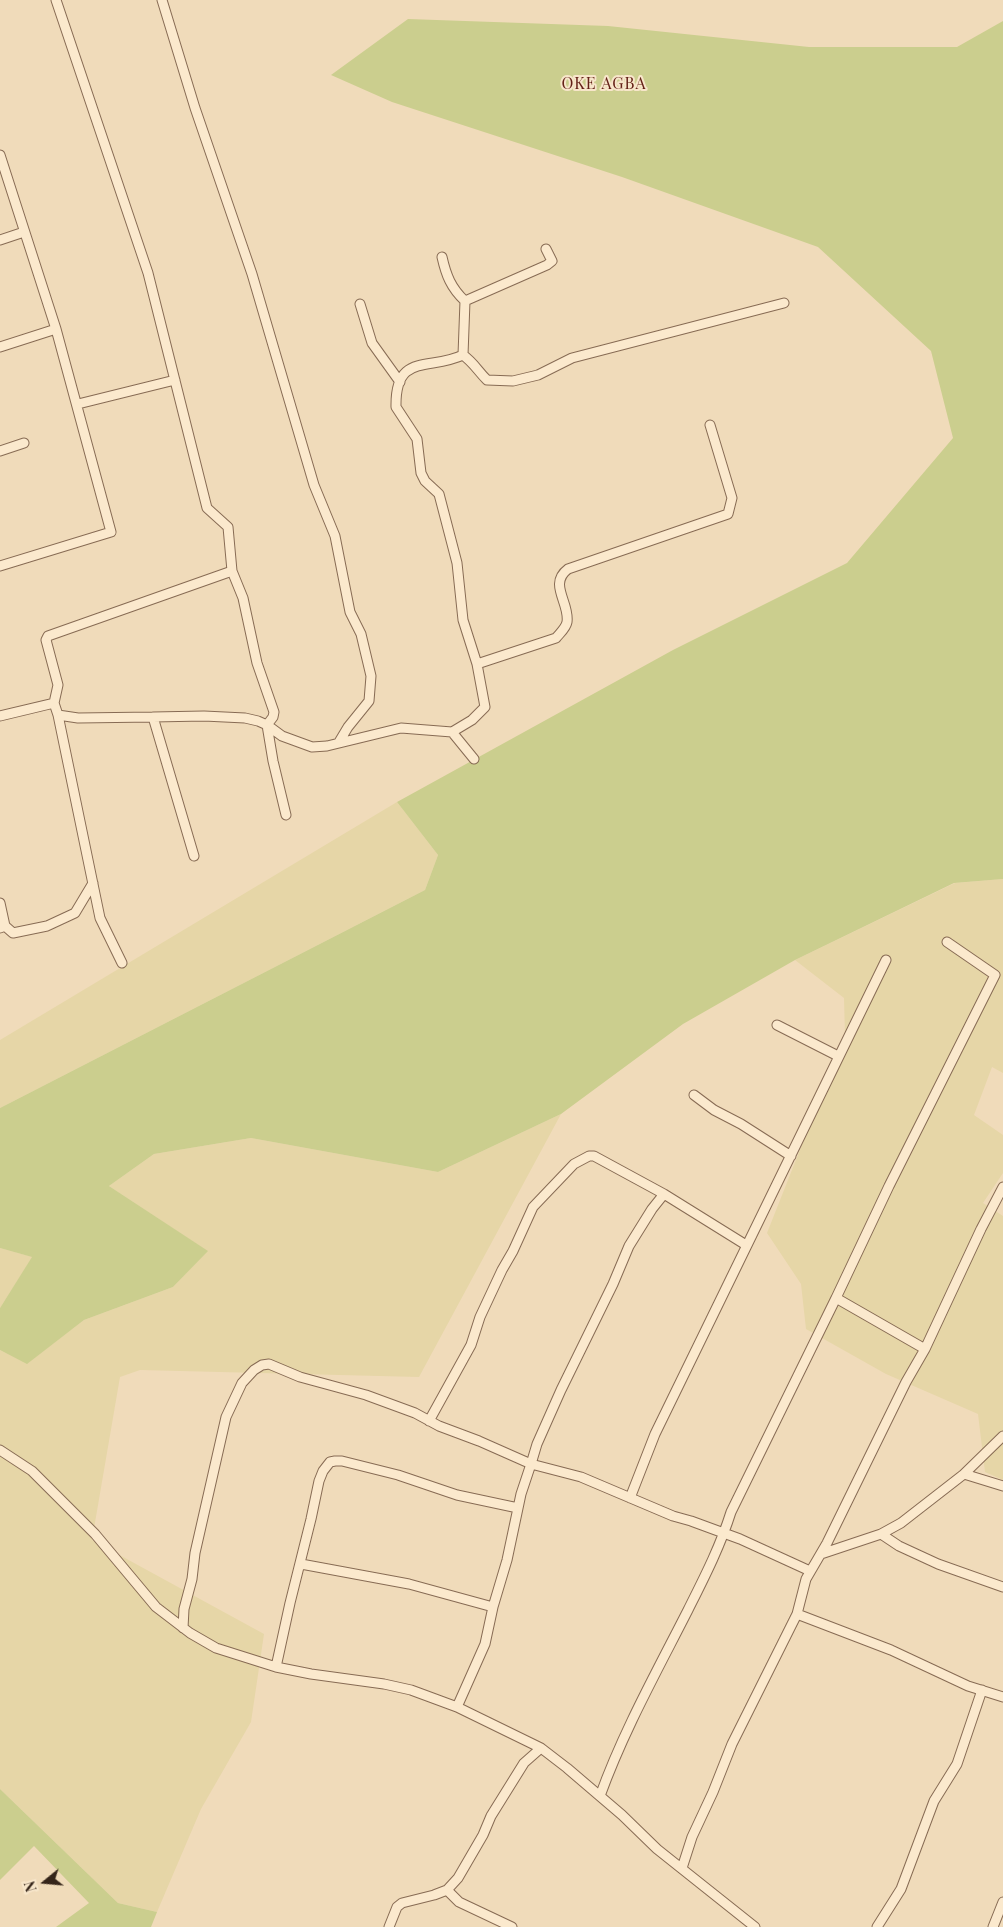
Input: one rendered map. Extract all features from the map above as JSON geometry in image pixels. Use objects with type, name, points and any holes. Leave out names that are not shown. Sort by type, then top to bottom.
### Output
[{"type":"street","points":[[56,0],[148,273],[207,508],[228,527],[232,571],[243,598],[257,663],[274,712],[267,725],[273,761],[286,815]]},
{"type":"street","points":[[162,0],[195,108],[252,274],[314,485],[335,536],[350,612],[361,634],[371,676],[369,701],[348,727],[340,742]]},
{"type":"street","points":[[0,155],[56,329],[78,404],[111,532],[0,566]]},
{"type":"street","points":[[0,240],[24,232]]},
{"type":"street","points":[[465,301],[547,266],[552,261],[546,249]]},
{"type":"street","points":[[442,257],[447,277],[455,291],[465,301],[463,354]]},
{"type":"street","points":[[463,354],[475,364],[487,380],[512,381],[538,375],[572,358],[784,303]]},
{"type":"street","points":[[360,304],[372,343],[400,382]]},
{"type":"street","points":[[0,347],[56,329]]},
{"type":"street","points":[[58,715],[78,718],[204,716],[245,718],[267,725],[282,736],[307,746],[327,746],[401,728],[452,732],[472,720],[485,707],[476,664],[463,620],[457,563],[439,494],[425,481],[421,473],[417,439],[396,408],[400,382],[404,374],[412,367],[450,361],[463,354]]},
{"type":"street","points":[[78,404],[176,380]]},
{"type":"street","points":[[476,664],[556,638],[567,624],[559,586],[560,578],[568,570],[728,514],[732,498],[710,425]]},
{"type":"street","points":[[0,451],[24,443]]},
{"type":"street","points":[[122,963],[100,918],[58,715],[54,704],[58,686],[46,643],[48,636],[232,571]]},
{"type":"street","points":[[0,716],[54,704]]},
{"type":"street","points":[[153,717],[194,856]]},
{"type":"street","points":[[452,732],[474,759]]},
{"type":"street","points":[[0,903],[3,927],[13,933],[39,928],[75,913],[93,883]]},
{"type":"street","points":[[600,1796],[631,1722],[706,1576],[725,1533],[731,1512],[889,1186],[999,977],[946,942]]},
{"type":"street","points":[[630,1498],[655,1434],[886,960]]},
{"type":"street","points":[[777,1025],[838,1056]]},
{"type":"street","points":[[694,1095],[714,1110],[742,1124],[790,1156]]},
{"type":"street","points":[[430,1421],[470,1345],[480,1317],[502,1270],[513,1252],[533,1207],[574,1164],[588,1156],[594,1156],[664,1194],[746,1246]]},
{"type":"street","points":[[682,1868],[692,1837],[713,1792],[732,1744],[797,1614],[800,1598],[810,1571],[821,1554],[906,1382],[925,1348],[1003,1187]]},
{"type":"street","points":[[457,1708],[485,1644],[493,1607],[508,1560],[518,1508],[537,1444],[613,1284],[629,1246],[664,1194]]},
{"type":"street","points":[[836,1298],[925,1348]]},
{"type":"street","points":[[183,1628],[184,1609],[192,1580],[195,1553],[226,1417],[242,1383],[254,1370],[262,1365],[269,1364],[300,1378],[366,1395],[415,1413],[531,1464],[581,1477],[673,1516],[725,1533],[810,1571]]},
{"type":"street","points":[[821,1554],[880,1534],[901,1523],[964,1474],[1003,1436]]},
{"type":"street","points":[[0,1450],[32,1471],[95,1534],[156,1607],[183,1628],[216,1648],[276,1667],[411,1690],[457,1708],[541,1748],[600,1796],[657,1849],[755,1927]]},
{"type":"street","points":[[276,1667],[319,1480],[327,1466],[335,1460],[398,1475],[457,1495],[518,1508]]},
{"type":"street","points":[[964,1474],[1003,1486]]},
{"type":"street","points":[[880,1534],[899,1546],[938,1564],[1003,1588]]},
{"type":"street","points":[[301,1564],[409,1584],[493,1607]]},
{"type":"street","points":[[797,1614],[892,1650],[968,1686],[1003,1697]]},
{"type":"street","points":[[877,1927],[901,1889],[934,1801],[957,1764],[982,1690]]},
{"type":"street","points":[[389,1927],[397,1907],[402,1903],[434,1896],[447,1890],[458,1878],[483,1835],[491,1816],[524,1762],[541,1748]]},
{"type":"street","points":[[447,1890],[459,1902],[512,1927]]},
{"type":"street","points":[[993,1927],[1003,1902]]},
{"type":"shaded area","points":[[397,802],[438,855],[425,890],[0,1108],[0,1040]]},
{"type":"shaded area","points":[[1003,879],[1003,1073],[992,1067],[974,1115],[1003,1135],[1003,1173],[983,1203],[1003,1216],[1003,1480],[985,1472],[978,1414],[886,1374],[806,1329],[801,1284],[767,1233],[845,1036],[844,998],[795,960],[955,883]]},
{"type":"shaded area","points":[[561,1114],[419,1377],[140,1370],[120,1377],[92,1540],[264,1634],[251,1722],[201,1809],[157,1912],[118,1903],[0,1789],[0,1350],[27,1363],[84,1320],[173,1287],[207,1251],[109,1186],[154,1154],[251,1138],[438,1172]]},
{"type":"shaded area","points":[[0,1248],[33,1257],[0,1308]]},
{"type":"green space","points":[[408,19],[608,26],[809,47],[957,47],[1003,21],[1003,879],[954,883],[795,960],[683,1024],[561,1114],[438,1172],[251,1138],[154,1154],[109,1186],[208,1251],[173,1287],[84,1320],[27,1364],[0,1350],[0,1308],[32,1257],[0,1248],[0,1108],[425,890],[438,855],[397,802],[673,650],[847,563],[953,438],[931,351],[818,247],[622,177],[392,102],[331,75]]},
{"type":"green space","points":[[0,1789],[118,1903],[157,1912],[151,1927],[56,1927],[89,1903],[34,1846],[0,1880]]},
{"type":"district","name":"OKE AGBA","points":[[604,84]]}]
